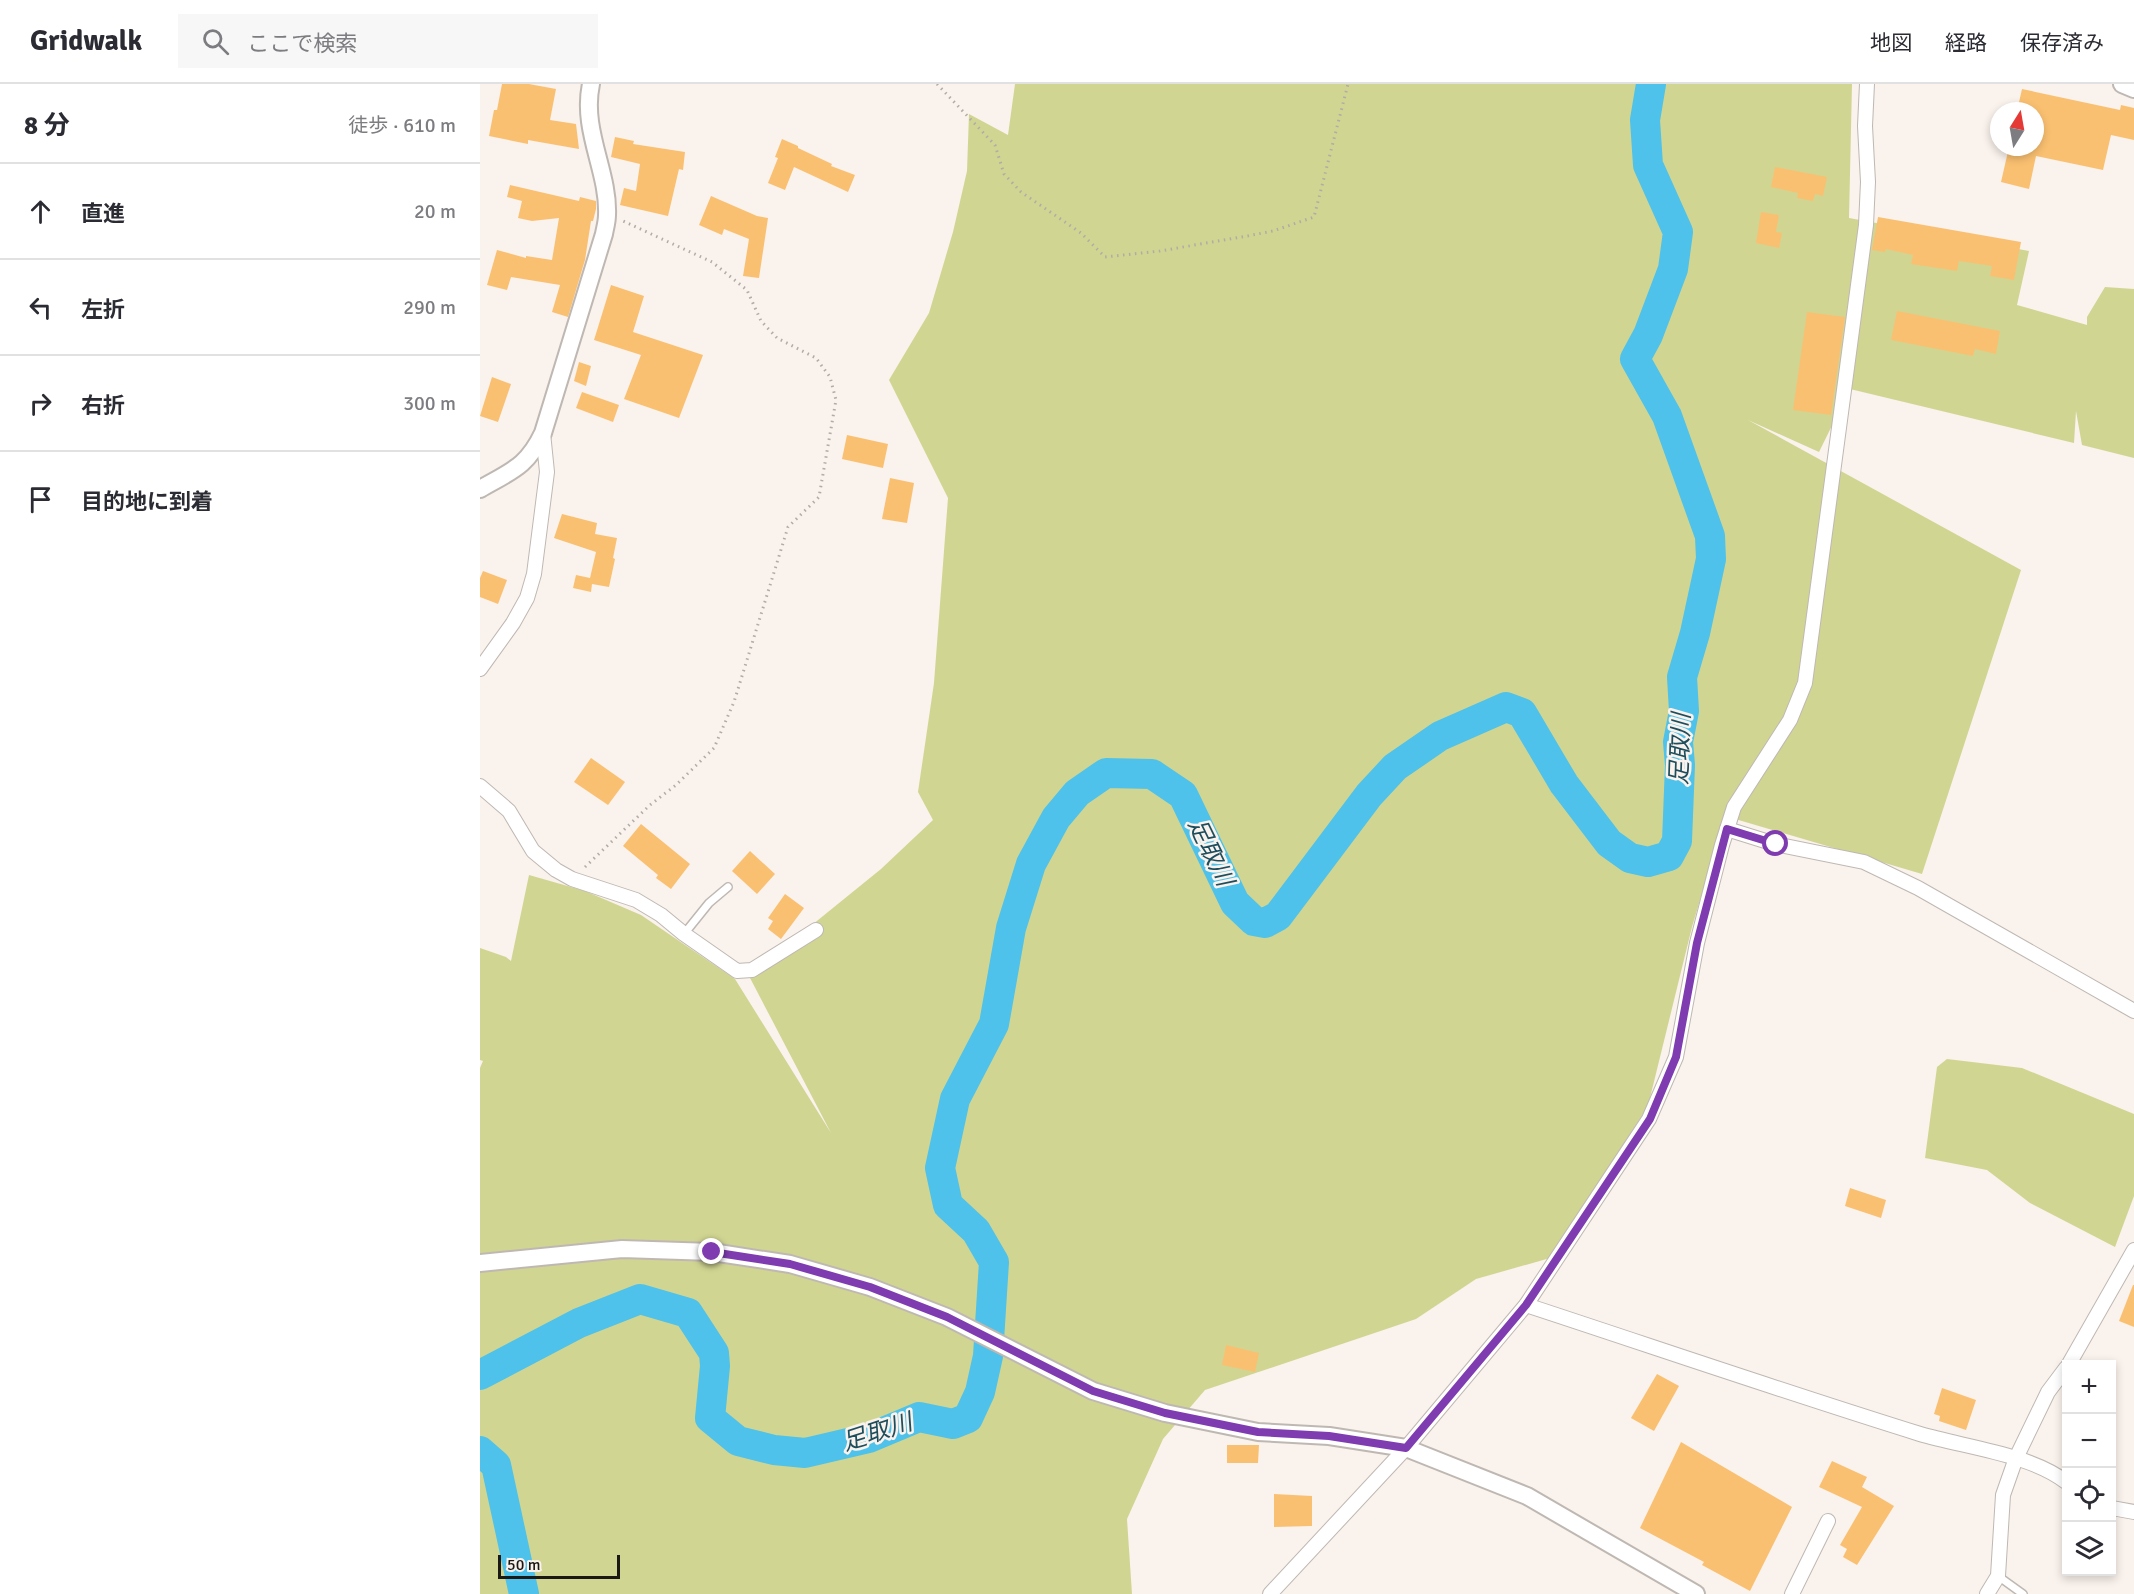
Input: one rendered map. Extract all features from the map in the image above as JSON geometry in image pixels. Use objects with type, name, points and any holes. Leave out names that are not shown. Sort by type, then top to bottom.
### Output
[{"type":"street","points":[[480,489],[516,469],[534,452],[543,434],[604,234],[607,214],[605,191],[589,115],[591,84]]},
{"type":"street","points":[[1270,1594],[1406,1448],[1526,1305],[1650,1119],[1676,1057],[1697,943],[1734,807],[1790,720],[1805,684],[1866,225],[1867,84]]},
{"type":"street","points":[[2122,84],[2134,88]]},
{"type":"street","points":[[480,669],[513,623],[527,598],[534,574],[547,472],[543,434]]},
{"type":"street","points":[[480,786],[509,811],[533,850],[556,870],[572,879],[636,900],[661,915],[737,971],[752,970],[816,930]]},
{"type":"street","points":[[1727,829],[1776,844],[1863,862],[1918,888],[2134,1011]]},
{"type":"street","points":[[480,1263],[622,1249],[712,1252],[790,1264],[870,1287],[947,1317],[1093,1391],[1165,1413],[1258,1432],[1329,1436],[1406,1448],[1527,1496],[1696,1594]]},
{"type":"street","points":[[2071,1360],[2134,1250]]},
{"type":"street","points":[[1526,1305],[1922,1435],[2016,1458],[2062,1478]]},
{"type":"street","points":[[1987,1594],[1998,1576],[2003,1495],[2016,1458],[2048,1392],[2062,1374]]},
{"type":"street","points":[[2116,1509],[2134,1512]]},
{"type":"street","points":[[1792,1594],[1828,1521]]},
{"type":"lane","points":[[684,934],[709,903],[728,886]]},
{"type":"lane","points":[[1998,1576],[2023,1594]]},
{"type":"path","points":[[937,84],[995,144],[1004,174],[1021,192],[1081,233],[1106,257],[1160,251],[1273,231],[1314,217],[1348,84]]},
{"type":"path","points":[[572,879],[714,748],[734,702],[788,527],[819,496],[836,400],[830,377],[816,358],[777,338],[761,321],[747,290],[712,262],[607,214]]},
{"type":"green space","points":[[1015,84],[1852,84],[1849,218],[2029,251],[2017,305],[2087,325],[2087,317],[2105,287],[2134,289],[2134,458],[2082,445],[2076,411],[2074,443],[1850,389],[1819,452],[1748,420],[2021,570],[1922,874],[1725,816],[1692,927],[1648,1106],[1550,1258],[1476,1279],[1416,1319],[1205,1390],[1163,1439],[1127,1519],[1132,1594],[480,1594],[480,1068],[483,1061],[480,1060],[480,948],[511,961],[529,875],[585,891],[641,915],[735,979],[831,1133],[749,976],[881,869],[933,820],[918,792],[934,683],[948,498],[889,380],[929,313],[953,232],[967,171],[969,114],[1008,135]]},
{"type":"green space","points":[[1947,1059],[2022,1068],[2134,1114],[2134,1196],[2115,1247],[2030,1203],[1987,1170],[1925,1158],[1937,1067]]},
{"type":"building","points":[[502,84],[529,84],[556,89],[550,120],[576,124],[579,149],[528,140],[528,144],[489,136]]},
{"type":"building","points":[[2022,89],[2120,110],[2121,105],[2134,108],[2134,140],[2111,135],[2103,170],[2036,156],[2044,156],[2044,102],[2019,102]]},
{"type":"building","points":[[615,137],[634,141],[633,144],[685,152],[683,170],[679,169],[668,216],[620,205],[624,188],[636,191],[640,164],[611,157]]},
{"type":"building","points":[[782,139],[832,164],[831,166],[855,175],[848,192],[794,167],[785,190],[768,183],[778,158],[775,157]]},
{"type":"building","points":[[2007,156],[2036,156],[2029,189],[2001,182]]},
{"type":"building","points":[[1775,167],[1827,177],[1823,196],[1815,194],[1813,201],[1797,198],[1798,193],[1771,187]]},
{"type":"building","points":[[510,185],[579,201],[580,197],[596,201],[585,260],[568,317],[552,312],[560,285],[511,277],[507,290],[487,285],[497,250],[526,258],[526,256],[552,260],[559,218],[532,221],[518,218],[522,201],[507,197]]},
{"type":"building","points":[[711,196],[757,216],[768,218],[759,278],[743,276],[749,239],[724,229],[722,235],[699,225]]},
{"type":"building","points":[[1761,212],[1779,215],[1776,232],[1782,233],[1779,248],[1756,243]]},
{"type":"building","points":[[1878,217],[2021,242],[2014,280],[1990,276],[1992,266],[1959,261],[1957,271],[1911,264],[1913,255],[1886,249],[1885,252],[1872,250]]},
{"type":"building","points":[[611,285],[644,296],[633,332],[703,355],[679,418],[624,399],[641,355],[594,340]]},
{"type":"building","points":[[1897,311],[2000,331],[1996,354],[1975,349],[1973,356],[1891,340]]},
{"type":"building","points":[[1807,312],[1845,317],[1831,415],[1793,410]]},
{"type":"building","points":[[579,362],[591,366],[586,386],[574,381]]},
{"type":"building","points":[[492,377],[511,384],[498,422],[480,416]]},
{"type":"building","points":[[582,392],[619,405],[613,422],[576,408]]},
{"type":"building","points":[[847,435],[888,444],[883,468],[842,459]]},
{"type":"building","points":[[890,478],[914,483],[907,523],[882,519]]},
{"type":"building","points":[[562,514],[597,523],[595,534],[617,538],[609,587],[592,584],[591,592],[573,588],[576,575],[590,578],[596,552],[554,538]]},
{"type":"building","points":[[483,571],[507,580],[498,604],[480,597],[480,578]]},
{"type":"building","points":[[591,758],[625,782],[608,805],[574,782]]},
{"type":"building","points":[[641,824],[690,864],[671,889],[656,878],[658,875],[623,846]]},
{"type":"building","points":[[750,851],[775,874],[757,894],[732,871]]},
{"type":"building","points":[[785,894],[804,908],[781,939],[768,929],[773,921],[768,918]]},
{"type":"building","points":[[1850,1188],[1886,1200],[1881,1218],[1845,1206]]},
{"type":"building","points":[[2134,1285],[2134,1327],[2119,1321]]},
{"type":"building","points":[[1226,1345],[1259,1353],[1255,1372],[1222,1365]]},
{"type":"building","points":[[1657,1374],[1679,1386],[1654,1431],[1631,1418]]},
{"type":"building","points":[[1942,1388],[1976,1400],[1966,1430],[1939,1421],[1940,1416],[1934,1414]]},
{"type":"building","points":[[1681,1442],[1792,1507],[1750,1591],[1702,1565],[1704,1562],[1640,1528]]},
{"type":"building","points":[[1227,1445],[1259,1445],[1258,1463],[1227,1463]]},
{"type":"building","points":[[1832,1461],[1867,1477],[1862,1487],[1894,1506],[1857,1565],[1843,1557],[1847,1549],[1840,1545],[1862,1507],[1819,1487]]},
{"type":"building","points":[[1274,1494],[1312,1496],[1312,1526],[1274,1527]]},
{"type":"waterway","name":"足取川","points":[[480,1375],[579,1323],[640,1299],[688,1313],[714,1353],[710,1418],[738,1441],[774,1450],[805,1453],[869,1438],[919,1417],[953,1424],[968,1418],[980,1392],[988,1356],[994,1262],[976,1231],[948,1205],[940,1168],[955,1099],[994,1024],[1011,928],[1031,864],[1056,818],[1077,793],[1106,773],[1152,774],[1183,795],[1235,903],[1254,921],[1265,923],[1278,916],[1369,795],[1395,767],[1440,736],[1506,707],[1522,713],[1564,784],[1609,843],[1630,858],[1648,862],[1669,856],[1677,841],[1680,765],[1678,742],[1684,711],[1682,677],[1695,633],[1711,559],[1710,536],[1667,416],[1635,359],[1648,335],[1673,269],[1678,232],[1648,165],[1645,120],[1651,84]]},
{"type":"waterway","name":"足取川","points":[[480,1451],[496,1465],[524,1594]]},
{"type":"route","points":[[712,1252],[790,1264],[870,1287],[947,1317],[1093,1391],[1165,1413],[1258,1432],[1329,1436],[1406,1448],[1538,1289],[1650,1119],[1676,1057],[1697,943],[1727,829],[1776,844]]}]
